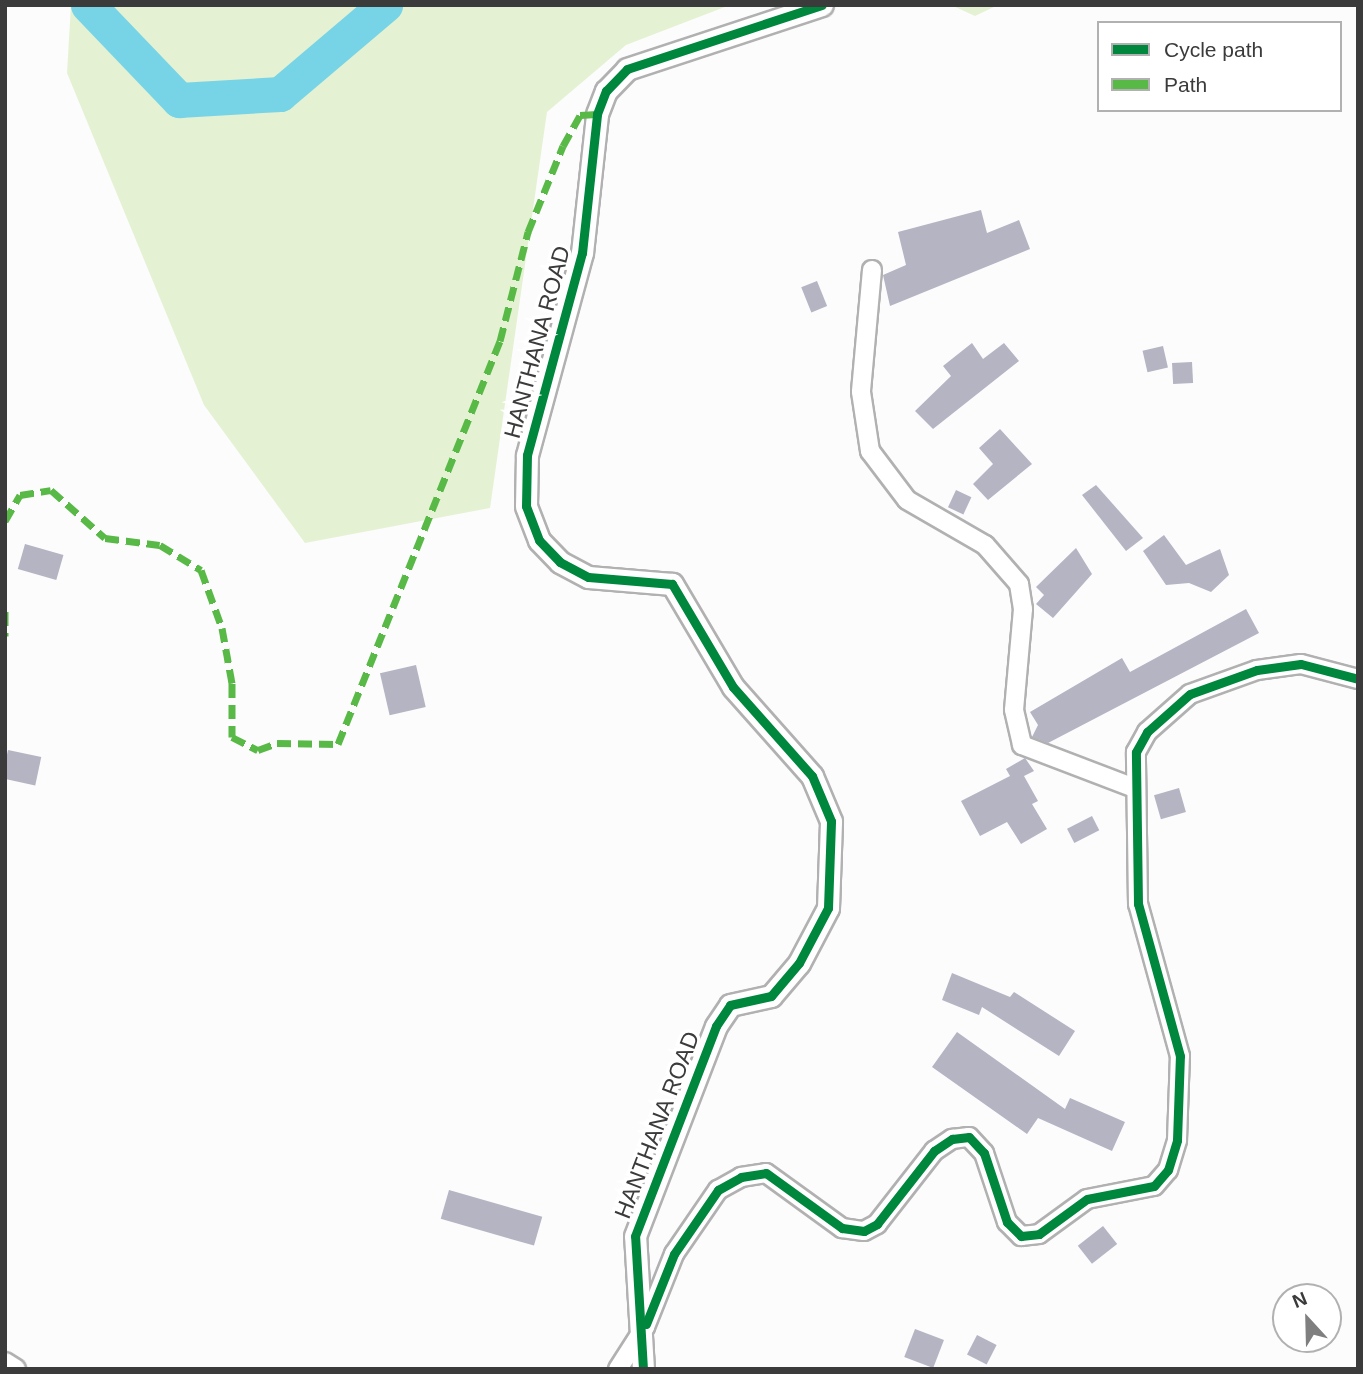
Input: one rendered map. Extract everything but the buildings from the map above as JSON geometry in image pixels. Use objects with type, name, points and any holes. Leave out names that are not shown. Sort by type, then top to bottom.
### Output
[{"type":"street","name":"HANTHANA ROAD","points":[[643,1369],[645,1327],[635,1236],[716,1027],[730,1005],[771,996],[799,964],[828,908],[831,821],[813,776],[733,687],[672,584],[588,577],[560,562],[539,540],[526,506],[527,455],[582,253],[597,114],[606,91],[626,69],[822,5]]},
{"type":"street","points":[[872,270],[861,392],[870,451],[907,500],[985,545],[1019,584],[1023,609],[1014,710],[1021,745],[1132,787]]},
{"type":"street","points":[[618,1369],[645,1327],[674,1254],[718,1190],[741,1177],[766,1173],[842,1228],[864,1231],[877,1224],[934,1151],[952,1139],[969,1137],[984,1153],[1007,1222],[1021,1236],[1039,1234],[1087,1199],[1154,1186],[1168,1170],[1177,1140],[1180,1056],[1138,904],[1132,787],[1136,752],[1147,732],[1190,694],[1257,670],[1301,664],[1358,679]]},
{"type":"street","points":[[5,1362],[16,1369]]},
{"type":"green space","points":[[71,5],[730,5],[626,45],[547,112],[490,508],[305,543],[204,405],[67,73]]},
{"type":"green space","points":[[951,5],[998,5],[975,16]]},
{"type":"waterway","points":[[88,5],[179,100],[280,94],[385,5]]},
{"type":"marked path","points":[[5,521],[20,495],[51,490],[105,538],[160,545],[201,570],[222,628],[232,683],[232,737],[258,750],[277,743],[338,744],[500,341],[528,232],[563,146],[580,115],[597,114]]},
{"type":"marked path","points":[[5,611],[5,636]]},
{"type":"cycle path","points":[[643,1369],[635,1236],[716,1026],[730,1005],[771,996],[799,963],[828,908],[831,821],[812,776],[733,687],[672,584],[588,577],[560,562],[539,540],[526,506],[527,455],[582,253],[597,114],[606,91],[627,69],[822,5]]},
{"type":"cycle path","points":[[646,1324],[674,1254],[718,1190],[741,1177],[766,1173],[842,1228],[864,1231],[877,1224],[934,1151],[952,1139],[969,1137],[984,1153],[1007,1222],[1021,1236],[1039,1234],[1087,1199],[1154,1186],[1168,1170],[1177,1140],[1180,1056],[1138,904],[1136,752],[1147,732],[1190,694],[1257,670],[1301,664],[1358,679]]}]
